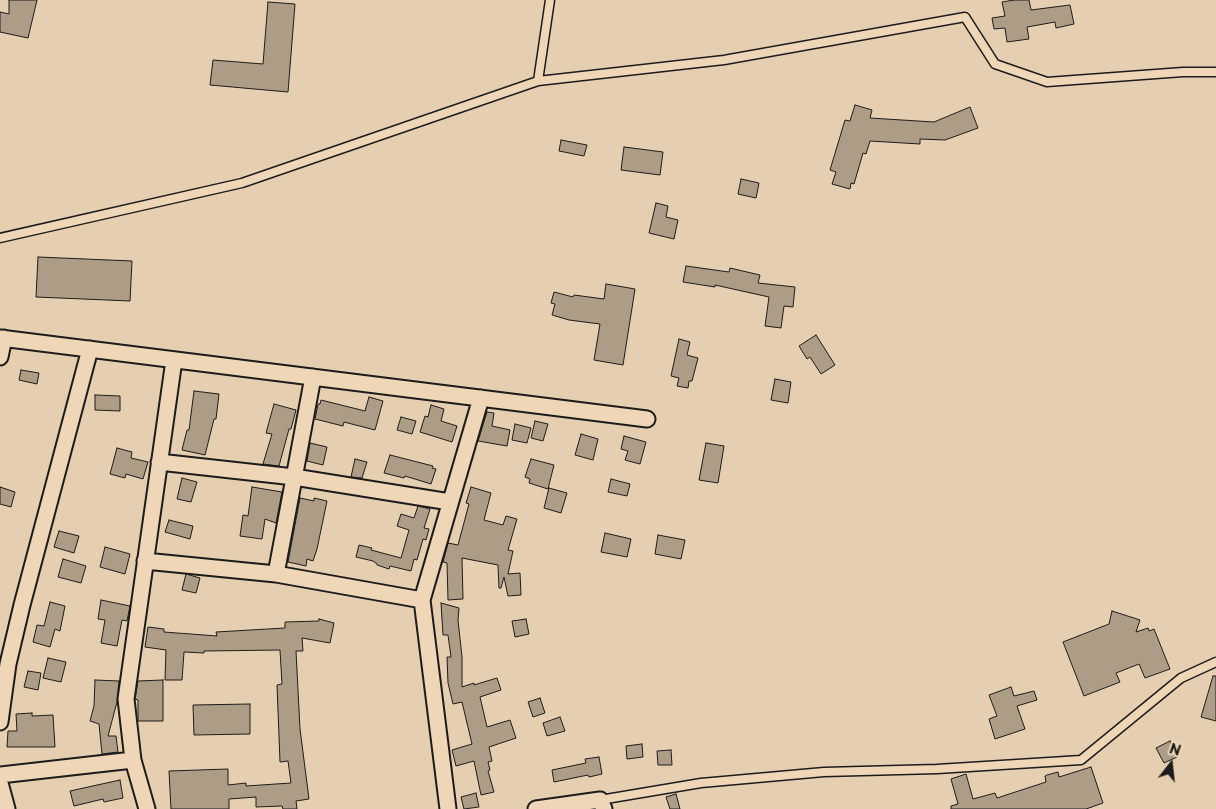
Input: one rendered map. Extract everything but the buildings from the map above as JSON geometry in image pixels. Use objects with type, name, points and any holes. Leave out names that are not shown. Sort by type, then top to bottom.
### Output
[{"type":"street","points":[[0,357],[2,338],[647,419]]},
{"type":"street","points":[[0,722],[8,664],[22,605],[90,349]]},
{"type":"street","points":[[147,809],[133,760],[126,699],[174,360]]},
{"type":"street","points":[[276,574],[313,377]]},
{"type":"street","points":[[448,809],[422,600],[481,398]]},
{"type":"street","points":[[159,462],[294,477],[450,502]]},
{"type":"street","points":[[145,561],[276,574],[422,600]]},
{"type":"street","points":[[0,775],[133,760]]},
{"type":"street","points":[[0,783],[6,809]]},
{"type":"street","points":[[536,809],[602,804]]},
{"type":"lane","points":[[538,81],[550,0]]},
{"type":"lane","points":[[0,238],[242,183],[538,81],[724,60],[965,17],[995,64],[1047,82],[1183,72],[1216,72]]},
{"type":"lane","points":[[602,804],[701,783],[824,772],[938,769],[1080,760],[1181,678],[1216,662]]}]
